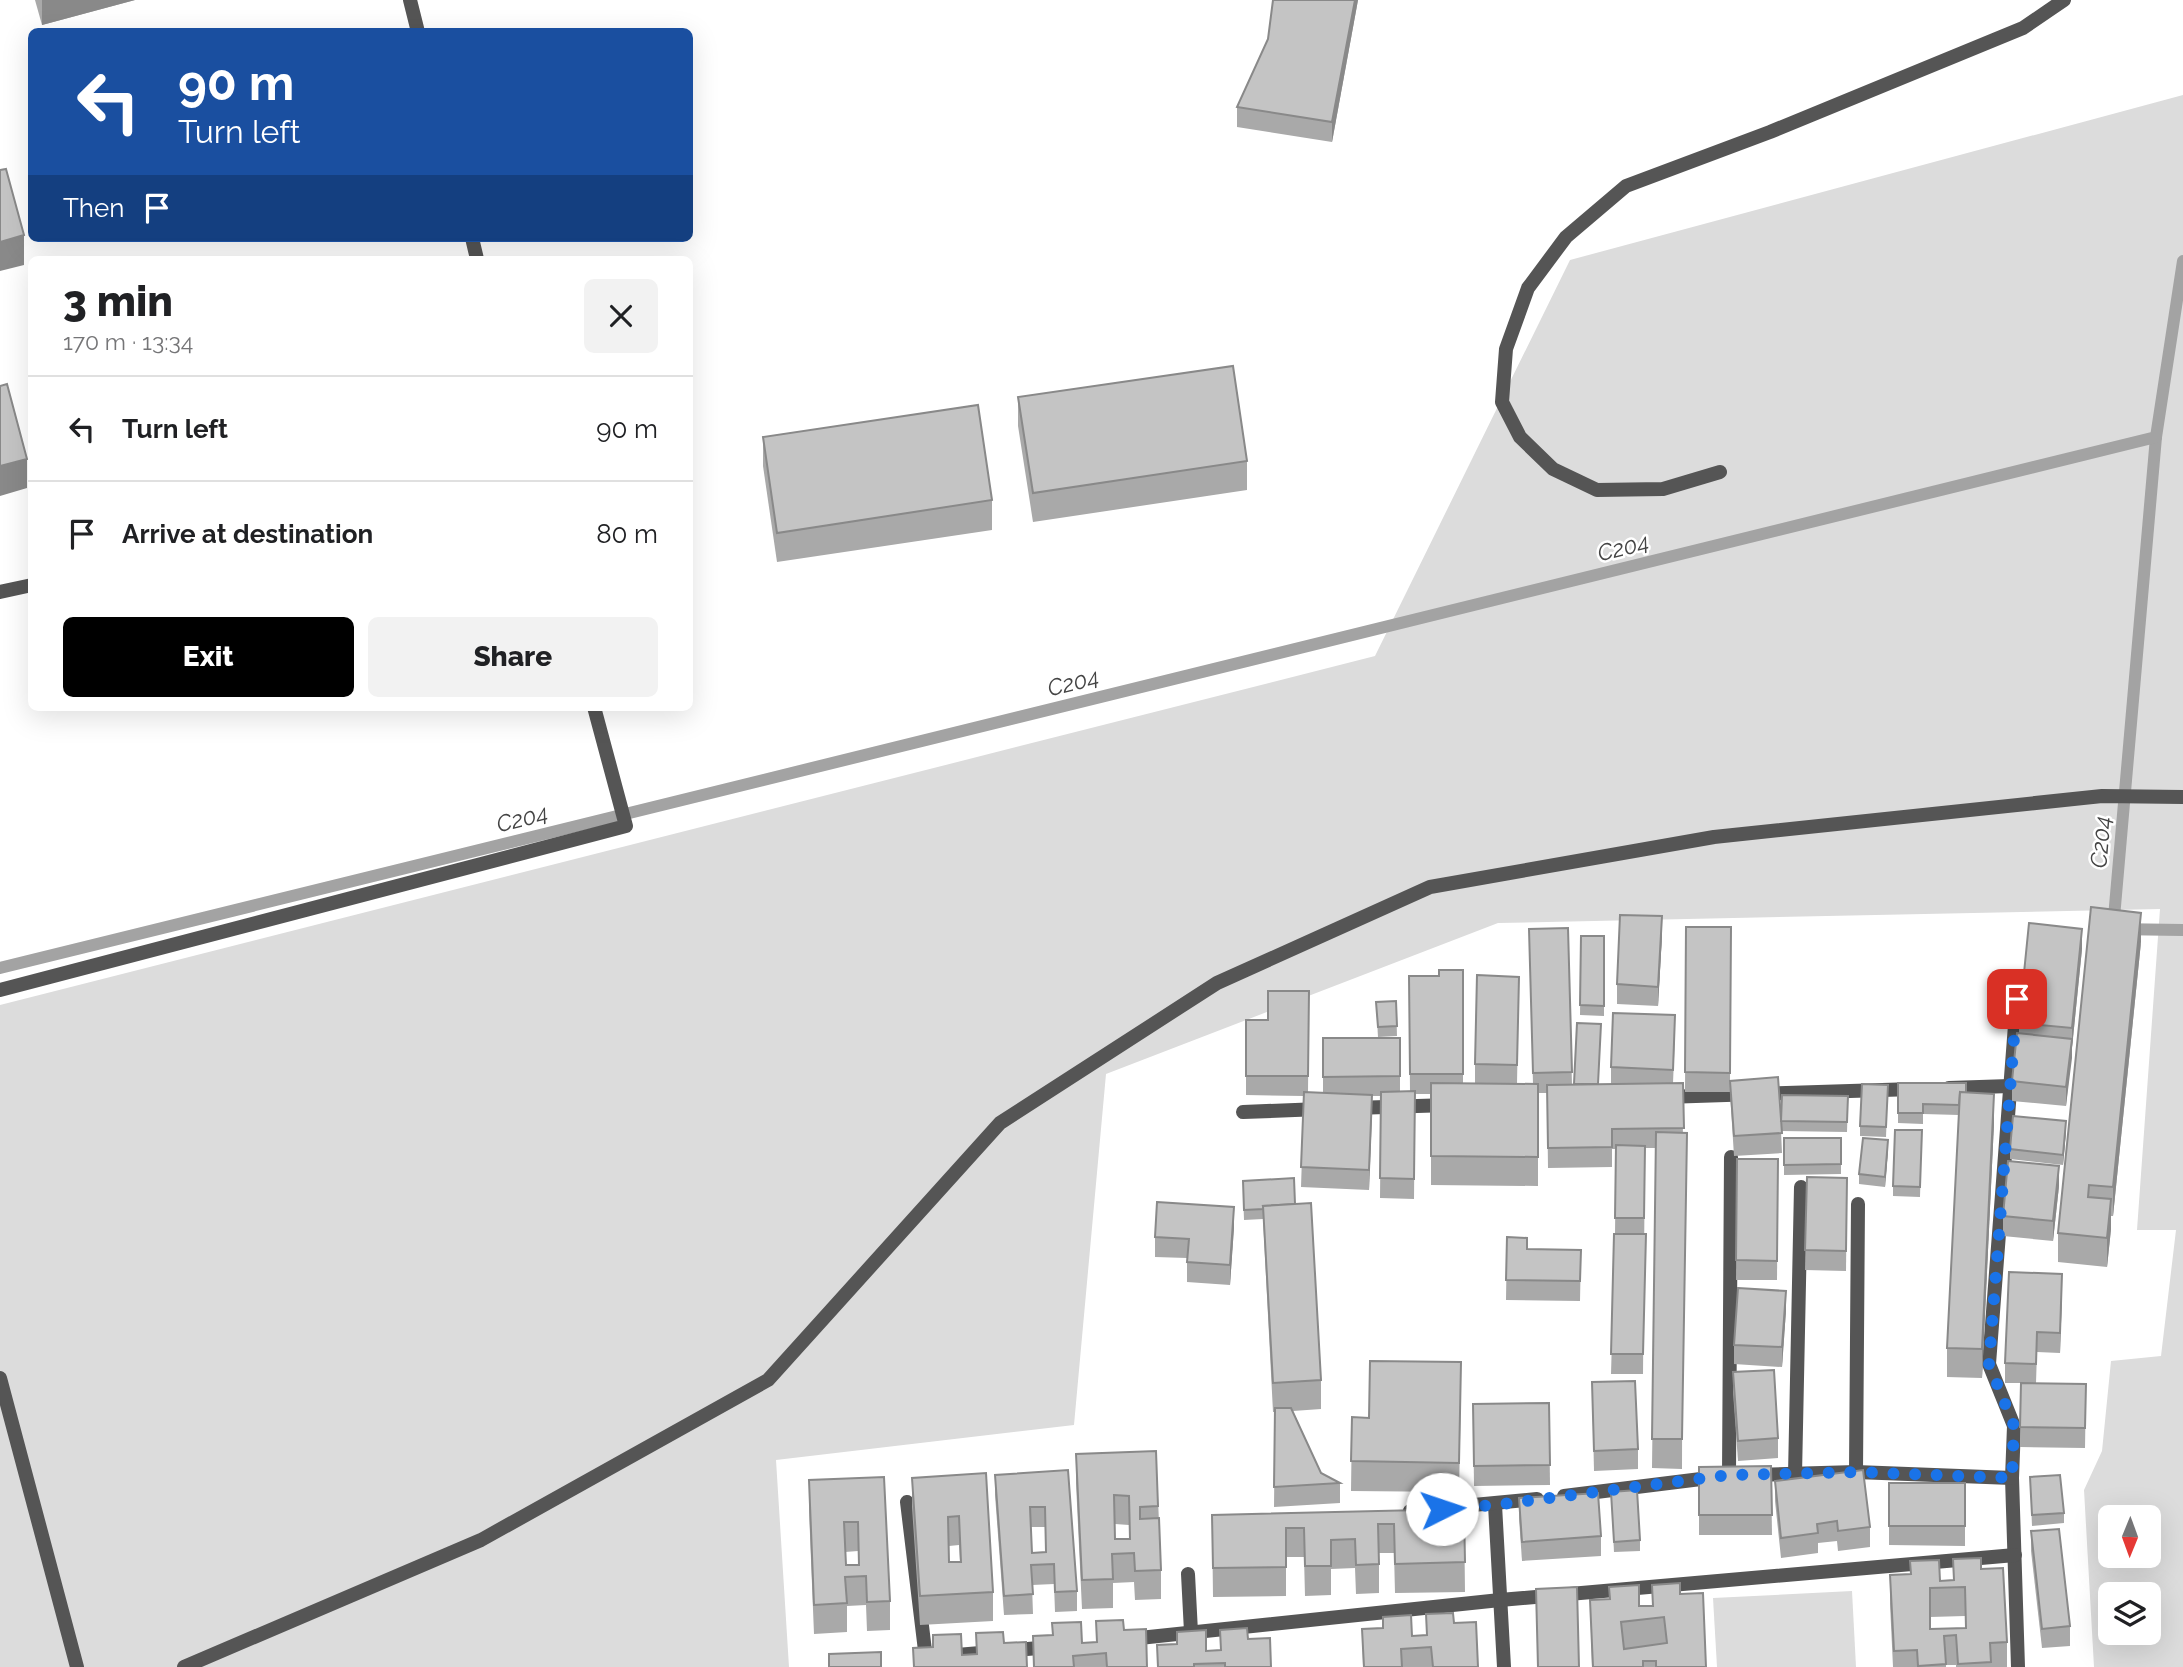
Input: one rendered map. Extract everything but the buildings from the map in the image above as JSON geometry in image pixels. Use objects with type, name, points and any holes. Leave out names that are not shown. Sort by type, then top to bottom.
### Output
[{"type":"street","points":[[410,0],[417,28]]},
{"type":"street","points":[[1720,472],[1664,489],[1597,490],[1553,469],[1520,437],[1502,401],[1506,349],[1528,288],[1566,237],[1626,186],[1770,132],[2023,27],[2063,0]]},
{"type":"street","points":[[0,592],[28,586]]},
{"type":"street","points":[[0,990],[626,826],[595,711]]},
{"type":"street","points":[[184,1667],[481,1541],[768,1380],[1000,1123],[1217,983],[1430,887],[1714,837],[2102,796],[2183,797]]},
{"type":"street","points":[[2017,999],[1989,1364],[2014,1426],[2012,1478],[2018,1667]]},
{"type":"street","points":[[1647,1098],[2010,1086]]},
{"type":"street","points":[[1243,1112],[1466,1104]]},
{"type":"street","points":[[1729,1475],[1731,1157]]},
{"type":"street","points":[[1795,1475],[1801,1186]]},
{"type":"street","points":[[1856,1472],[1858,1204]]},
{"type":"street","points":[[0,1378],[77,1667]]},
{"type":"street","points":[[1390,1513],[1495,1505],[1729,1475],[1856,1472],[2012,1478]]},
{"type":"street","points":[[907,1502],[927,1662],[1068,1645]]},
{"type":"street","points":[[1495,1505],[1504,1667]]},
{"type":"street","points":[[1109,1641],[1500,1600],[2015,1555]]},
{"type":"street","points":[[1188,1574],[1191,1632]]},
{"type":"shaded area","points":[[2183,95],[2183,1667],[2094,1667],[2084,1490],[2102,1451],[2111,1361],[2161,1356],[2176,1230],[2137,1230],[2160,909],[1498,923],[1106,1074],[1074,1425],[776,1460],[789,1667],[0,1667],[0,1005],[1375,656],[1570,260]]},
{"type":"shaded area","points":[[1852,1591],[1856,1667],[1717,1667],[1713,1598]]},
{"type":"waterway","name":"C204","points":[[0,968],[2156,437],[2183,261]]},
{"type":"waterway","name":"C204","points":[[2156,437],[2113,929],[2183,930]]},
{"type":"route","points":[[1442,1509],[1495,1505],[1729,1475],[1856,1472],[2012,1478],[2014,1426],[1989,1364],[2017,999]]}]
